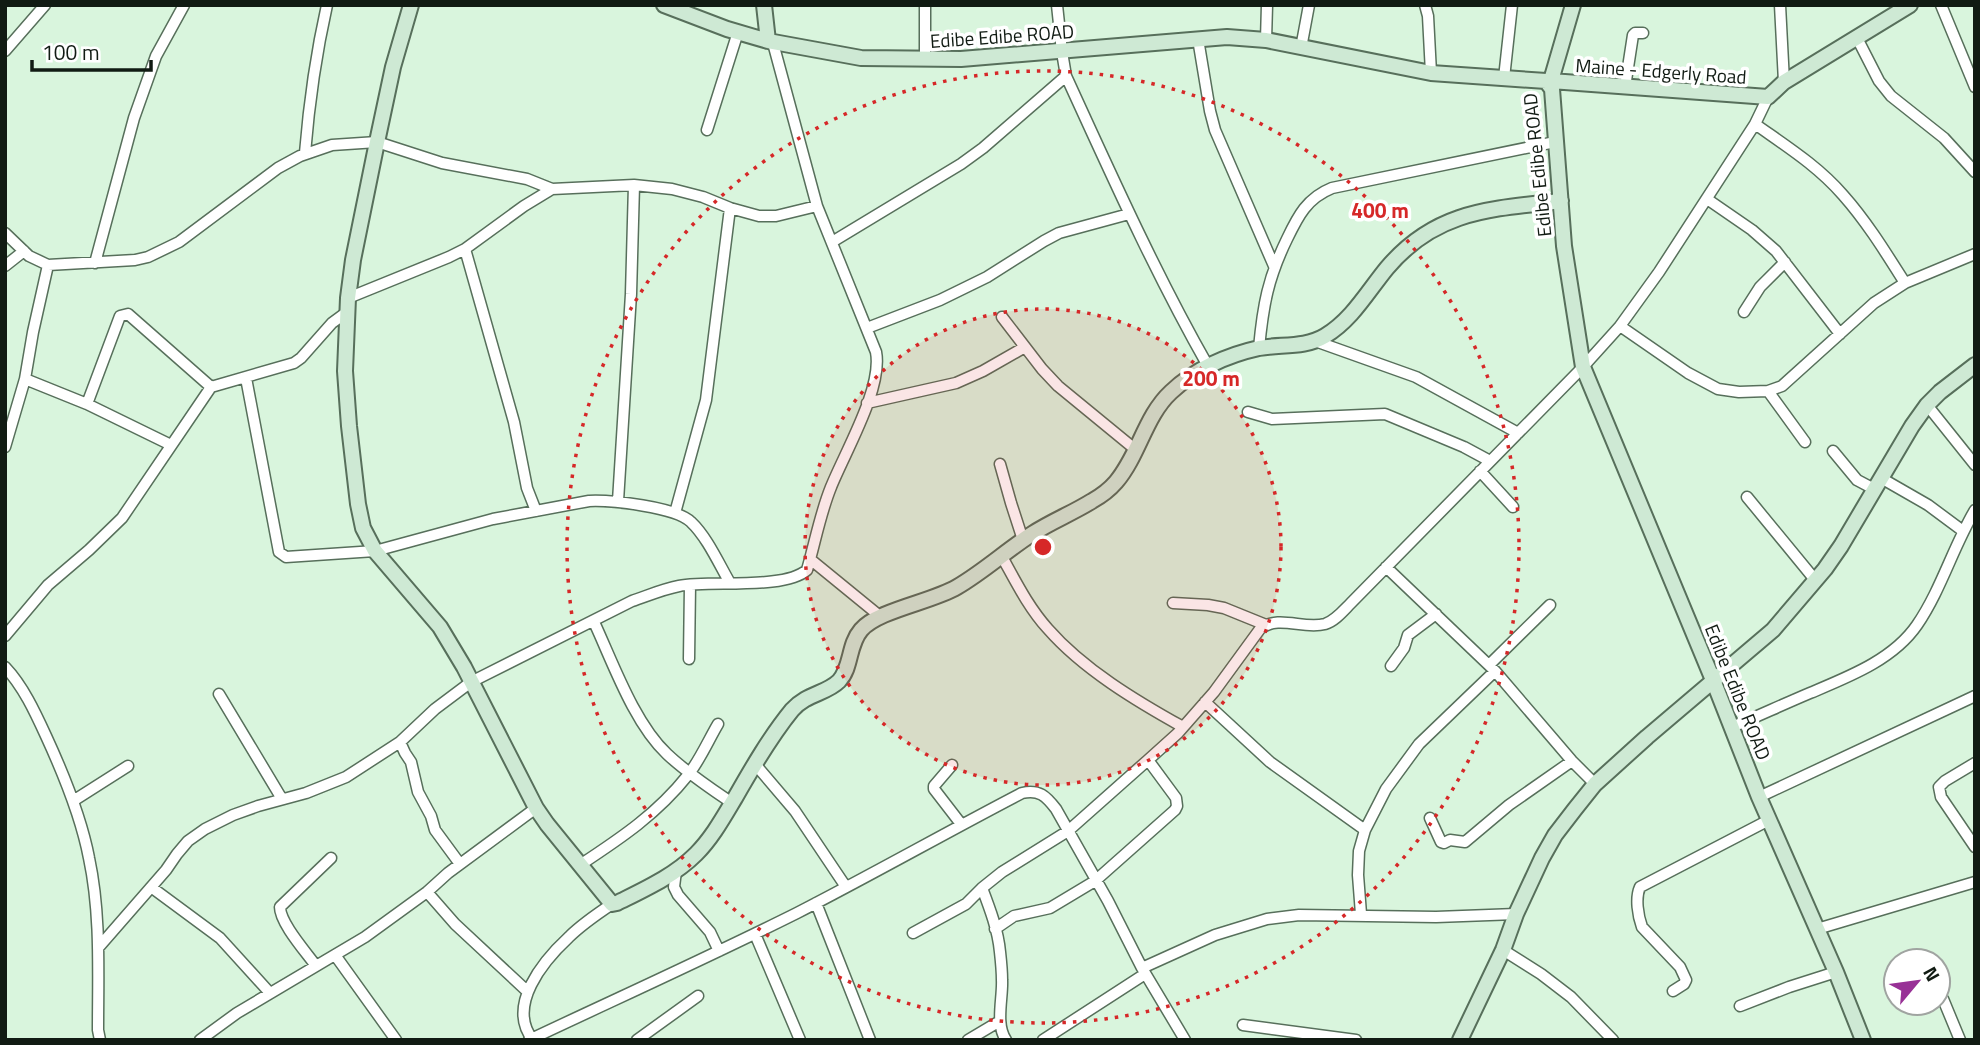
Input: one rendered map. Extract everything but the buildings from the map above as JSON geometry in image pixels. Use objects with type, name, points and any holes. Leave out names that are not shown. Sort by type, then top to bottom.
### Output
[{"type":"street","points":[[5,51],[45,5]]},
{"type":"street","points":[[95,263],[134,118],[156,56],[184,5]]},
{"type":"street","points":[[305,153],[310,101],[327,5]]},
{"type":"street","points":[[411,5],[377,142],[353,260],[348,305],[345,371],[350,437],[361,518],[375,551],[440,627],[536,808],[612,904]]},
{"type":"street","name":"Edibe Edibe ROAD","points":[[664,5],[770,42],[861,58],[961,60],[1227,37],[1266,40],[1431,73],[1550,82],[1564,246],[1583,367],[1759,797],[1863,1040]]},
{"type":"street","points":[[98,948],[188,841],[233,815],[346,778],[400,742],[435,709],[471,682],[650,594],[678,586],[794,578],[807,570],[830,490],[867,403],[877,375],[878,362],[867,328],[817,206],[770,42],[764,5]]},
{"type":"street","points":[[925,5],[925,60]]},
{"type":"street","points":[[1057,5],[1066,76],[1129,214],[1208,366]]},
{"type":"street","points":[[1266,40],[1267,5]]},
{"type":"street","points":[[1301,48],[1309,5]]},
{"type":"street","points":[[1425,5],[1431,73]]},
{"type":"street","points":[[1504,78],[1512,5]]},
{"type":"street","points":[[1550,82],[1573,5]]},
{"type":"street","points":[[1780,5],[1784,82]]},
{"type":"street","name":"Maine - Edgerly Road","points":[[1550,82],[1768,97],[1784,82],[1910,5]]},
{"type":"street","points":[[1941,5],[1975,87]]},
{"type":"street","points":[[707,130],[738,32]]},
{"type":"street","points":[[1625,87],[1633,35],[1643,33]]},
{"type":"street","points":[[1857,38],[1879,81],[1891,96],[1944,138],[1975,172]]},
{"type":"street","points":[[1198,39],[1215,130],[1274,266]]},
{"type":"street","points":[[832,242],[961,164],[1066,76]]},
{"type":"street","points":[[914,933],[966,904],[1013,865],[1068,831],[1149,760],[1205,702],[1260,629],[1278,622],[1310,626],[1326,624],[1351,603],[1583,367],[1619,326],[1659,272],[1707,199],[1755,124],[1768,97]]},
{"type":"street","points":[[1755,124],[1806,160],[1843,195],[1863,219],[1905,283]]},
{"type":"street","points":[[5,233],[35,260],[48,265],[148,257],[179,242],[278,168],[305,153],[332,145],[377,142],[442,163],[527,179],[552,189],[634,185],[672,189],[759,216],[776,216],[817,206]]},
{"type":"street","points":[[1259,348],[1262,316],[1274,266],[1299,214],[1307,203],[1324,191],[1555,142]]},
{"type":"street","points":[[618,501],[631,294],[634,185]]},
{"type":"street","points":[[5,636],[48,585],[122,518],[211,387],[294,363],[348,305],[465,248],[552,189]]},
{"type":"street","points":[[1707,199],[1752,230],[1785,262],[1840,334]]},
{"type":"street","points":[[1185,1040],[1143,971],[1056,808],[1038,792],[1030,791],[961,824],[754,934],[531,1039],[522,1013],[528,992],[540,971],[568,937],[612,904],[676,871],[702,847],[797,704],[835,684],[842,677],[855,639],[862,629],[881,617],[957,587],[1023,540],[1090,502],[1115,483],[1150,421],[1169,394],[1208,366],[1259,348],[1315,341],[1324,337],[1340,326],[1403,250],[1431,229],[1491,209],[1561,201]]},
{"type":"street","points":[[675,513],[706,400],[730,208]]},
{"type":"street","points":[[867,328],[940,300],[987,277],[1051,237],[1129,214]]},
{"type":"street","points":[[465,248],[514,422],[527,488],[536,511]]},
{"type":"street","points":[[5,266],[24,251]]},
{"type":"street","points":[[1619,326],[1688,373],[1718,388],[1740,392],[1768,391],[1782,386],[1874,303],[1905,283],[1975,254]]},
{"type":"street","points":[[1744,312],[1760,287],[1785,262]]},
{"type":"street","points":[[5,447],[25,379],[48,265]]},
{"type":"street","points":[[87,404],[120,316],[128,314],[211,387]]},
{"type":"street","points":[[1002,317],[1058,386],[1136,450]]},
{"type":"street","points":[[1315,341],[1416,377],[1518,433]]},
{"type":"street","points":[[867,403],[956,383],[1025,347]]},
{"type":"street","points":[[1460,1040],[1503,950],[1516,914],[1555,835],[1595,784],[1773,630],[1841,546],[1927,405],[1940,392],[1972,371]]},
{"type":"street","points":[[246,378],[279,552],[286,557],[375,551],[493,520],[589,500],[618,501],[675,513],[690,520],[730,583]]},
{"type":"street","points":[[25,379],[87,404],[171,445]]},
{"type":"street","points":[[1768,391],[1805,442]]},
{"type":"street","points":[[1927,405],[1975,465]]},
{"type":"street","points":[[1248,412],[1272,419],[1385,414],[1464,447],[1489,461]]},
{"type":"street","points":[[1832,451],[1857,480],[1878,484],[1928,505],[1963,531]]},
{"type":"street","points":[[1000,464],[1023,540]]},
{"type":"street","points":[[1480,471],[1513,507]]},
{"type":"street","points":[[1747,497],[1815,581]]},
{"type":"street","points":[[1732,727],[1854,674],[1885,656],[1906,638],[1928,606],[1975,510]]},
{"type":"street","points":[[1001,555],[1033,610],[1057,638],[1143,705],[1183,727]]},
{"type":"street","points":[[810,559],[881,617]]},
{"type":"street","points":[[1386,567],[1492,668],[1595,784]]},
{"type":"street","points":[[690,585],[690,659]]},
{"type":"street","points":[[1173,603],[1224,608],[1266,625]]},
{"type":"street","points":[[1361,915],[1359,850],[1364,830],[1386,789],[1419,744],[1550,605]]},
{"type":"street","points":[[1391,666],[1404,648],[1408,635],[1436,614]]},
{"type":"street","points":[[594,622],[634,708],[665,753],[732,803]]},
{"type":"street","points":[[5,667],[35,712],[84,834],[93,878],[100,1040]]},
{"type":"street","points":[[219,694],[282,799]]},
{"type":"street","points":[[1759,797],[1975,695]]},
{"type":"street","points":[[1205,702],[1270,762],[1364,830]]},
{"type":"street","points":[[580,865],[643,822],[689,773],[718,724]]},
{"type":"street","points":[[400,742],[411,762],[418,792],[435,830],[460,864]]},
{"type":"street","points":[[995,929],[1014,916],[1050,908],[1095,881],[1175,810],[1176,798],[1149,760]]},
{"type":"street","points":[[1430,818],[1441,842],[1465,842],[1508,805],[1572,761]]},
{"type":"street","points":[[1975,763],[1939,787],[1941,797],[1975,847]]},
{"type":"street","points":[[755,764],[795,811],[846,887]]},
{"type":"street","points":[[952,765],[934,789],[961,824]]},
{"type":"street","points":[[73,801],[128,766]]},
{"type":"street","points":[[200,1040],[270,993],[365,937],[536,808]]},
{"type":"street","points":[[1673,991],[1685,984],[1686,980],[1679,967],[1642,927],[1639,919],[1640,887],[1769,820]]},
{"type":"street","points":[[316,966],[284,920],[280,907],[331,858]]},
{"type":"street","points":[[676,871],[674,887],[678,895],[710,932],[719,951]]},
{"type":"street","points":[[1817,929],[1975,882]]},
{"type":"street","points":[[151,887],[220,938],[270,993]]},
{"type":"street","points":[[982,888],[992,914],[1000,948],[1003,977],[1000,1021],[1001,1032],[1006,1040]]},
{"type":"street","points":[[427,892],[455,924],[528,992]]},
{"type":"street","points":[[816,903],[870,1040]]},
{"type":"street","points":[[1043,1040],[1143,971],[1215,934],[1267,919],[1298,915],[1436,917],[1516,914]]},
{"type":"street","points":[[754,934],[800,1040]]},
{"type":"street","points":[[1503,950],[1571,997],[1613,1040]]},
{"type":"street","points":[[335,955],[396,1040]]},
{"type":"street","points":[[1740,1006],[1836,972]]},
{"type":"street","points":[[637,1040],[698,996]]},
{"type":"street","points":[[1950,1017],[1960,1040]]},
{"type":"street","points":[[968,1040],[1000,1021]]},
{"type":"street","points":[[1243,1025],[1356,1040]]}]
